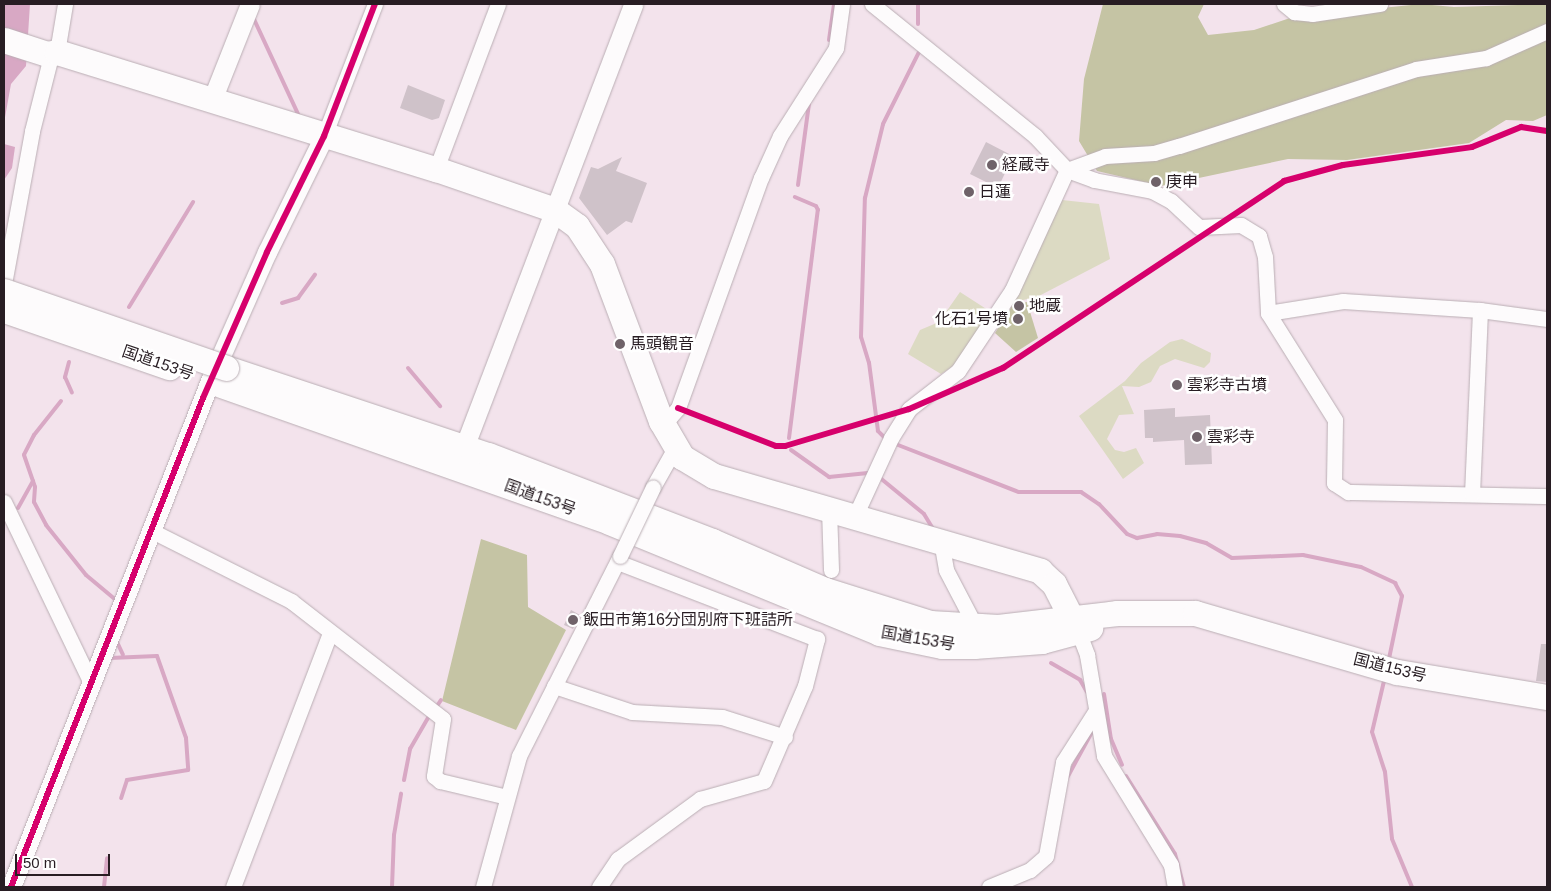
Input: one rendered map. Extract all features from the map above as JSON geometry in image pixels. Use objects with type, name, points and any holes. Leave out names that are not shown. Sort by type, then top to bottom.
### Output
[{"type":"highway","points":[[4,40],[212,100],[436,169],[555,210],[576,226],[602,264],[661,421],[674,448],[698,468],[714,476],[1040,571],[1054,584],[1075,624]]},
{"type":"highway","name":"国道153号","points":[[4,291],[224,377]]},
{"type":"highway","name":"国道153号","points":[[4,310],[224,377],[460,457],[609,522],[879,633],[942,646],[974,646],[1042,642],[1075,624],[1150,619],[1236,627],[1397,672],[1547,697]]},
{"type":"street","points":[[4,284],[32,131],[65,4]]},
{"type":"street","points":[[212,100],[250,4]]},
{"type":"street","points":[[12,887],[216,367],[324,136],[375,4]]},
{"type":"street","points":[[436,169],[498,4]]},
{"type":"street","points":[[460,457],[633,4]]},
{"type":"street","points":[[661,421],[670,418],[678,408],[761,178],[780,136],[836,48],[842,4]]},
{"type":"street","points":[[872,4],[1035,136],[1067,170],[1094,180],[1152,191],[1171,201],[1200,227],[1229,224],[1251,228],[1264,246],[1268,312],[1336,420],[1334,483],[1348,492],[1547,496]]},
{"type":"street","points":[[1284,4],[1294,12],[1312,14],[1380,4]]},
{"type":"street","points":[[855,516],[889,442],[915,406],[958,371],[1003,305],[1035,246],[1067,170],[1105,156],[1154,153],[1179,146],[1398,74],[1486,58],[1547,30]]},
{"type":"street","points":[[1268,312],[1343,301],[1480,310],[1547,319]]},
{"type":"street","points":[[1472,494],[1480,310]]},
{"type":"street","points":[[483,887],[519,756],[674,448]]},
{"type":"street","points":[[4,502],[91,683]]},
{"type":"street","points":[[829,509],[831,570]]},
{"type":"street","points":[[152,530],[291,601],[443,719],[434,776],[440,781],[507,796]]},
{"type":"street","points":[[941,541],[940,553],[946,570],[970,616]]},
{"type":"street","points":[[599,887],[618,859],[700,799],[764,781],[785,736],[817,639],[619,559]]},
{"type":"street","points":[[1075,624],[1092,680],[1095,712],[1104,756],[1171,865],[1175,887]]},
{"type":"street","points":[[234,887],[330,633]]},
{"type":"street","points":[[554,686],[632,712],[722,717],[785,736]]},
{"type":"street","points":[[989,887],[1030,870],[1046,856],[1062,762],[1095,712]]},
{"type":"shaded area","points":[[4,4],[30,4],[26,66],[11,84],[4,123]]},
{"type":"shaded area","points":[[4,144],[15,147],[12,168],[4,180]]},
{"type":"shaded area","points":[[1062,200],[1099,204],[1110,259],[1037,297],[1014,302]]},
{"type":"shaded area","points":[[960,292],[991,312],[955,365],[941,374],[908,354],[920,330],[939,322]]},
{"type":"shaded area","points":[[1182,339],[1211,353],[1210,362],[1204,368],[1175,359],[1160,366],[1151,382],[1139,387],[1122,386],[1134,414],[1119,415],[1107,439],[1115,450],[1124,452],[1136,448],[1144,463],[1123,479],[1079,416],[1125,381],[1141,363],[1170,342]]},
{"type":"green space","points":[[1103,4],[1204,4],[1198,17],[1208,35],[1254,30],[1293,17],[1421,4],[1454,7],[1547,4],[1547,115],[1533,121],[1506,120],[1469,143],[1347,160],[1288,159],[1161,186],[1097,171],[1079,141],[1084,79]]},
{"type":"green space","name":"化石1号墳","points":[[1027,302],[1038,338],[1016,352],[995,333],[1012,306]]},
{"type":"green space","points":[[481,539],[527,555],[528,607],[566,630],[516,730],[442,701]]},
{"type":"building","points":[[408,85],[445,100],[439,118],[432,120],[400,108]]},
{"type":"building","name":"経蔵寺","points":[[986,142],[1013,156],[998,188],[970,174]]},
{"type":"building","points":[[622,157],[616,171],[647,183],[632,223],[626,221],[607,235],[579,198],[591,167],[598,169]]},
{"type":"building","name":"雲彩寺","points":[[1175,408],[1175,417],[1210,415],[1212,464],[1185,465],[1184,440],[1153,442],[1153,438],[1145,438],[1144,410]]},
{"type":"building","name":"飯田市第16分団別府下班詰所","points":[[571,610],[580,615],[573,629],[564,625]]},
{"type":"building","points":[[1541,644],[1547,644],[1547,682],[1536,681]]},
{"type":"waterway","points":[[829,40],[834,4]]},
{"type":"waterway","points":[[918,4],[918,24]]},
{"type":"waterway","points":[[253,17],[299,116]]},
{"type":"waterway","points":[[887,440],[878,431],[869,363],[861,337],[865,198],[883,124],[919,52]]},
{"type":"waterway","points":[[798,185],[809,104]]},
{"type":"waterway","points":[[789,438],[818,210],[816,206],[795,197]]},
{"type":"waterway","points":[[129,307],[193,202]]},
{"type":"waterway","points":[[282,303],[298,298],[315,275]]},
{"type":"waterway","points":[[69,362],[65,377],[72,393]]},
{"type":"waterway","points":[[408,368],[440,406]]},
{"type":"waterway","points":[[61,401],[34,435],[24,455],[35,487],[34,502],[46,525],[86,575],[116,600]]},
{"type":"waterway","points":[[893,443],[1019,492],[1081,492],[1099,504],[1127,534],[1137,538],[1157,534],[1180,536],[1206,543],[1232,558],[1303,555],[1361,567],[1395,583],[1402,596],[1389,659]]},
{"type":"waterway","points":[[791,450],[829,477],[868,473]]},
{"type":"waterway","points":[[879,477],[924,514],[933,529]]},
{"type":"waterway","points":[[18,508],[33,481]]},
{"type":"waterway","points":[[117,642],[123,655]]},
{"type":"waterway","points":[[110,658],[157,656],[186,738],[188,770],[127,780],[121,798]]},
{"type":"waterway","points":[[1051,663],[1080,680],[1087,692]]},
{"type":"waterway","points":[[1384,681],[1372,732],[1385,772],[1392,839],[1412,887]]},
{"type":"waterway","points":[[1104,694],[1111,739],[1122,765]]},
{"type":"waterway","points":[[437,706],[441,700]]},
{"type":"waterway","points":[[404,780],[410,749],[430,715]]},
{"type":"waterway","points":[[1067,778],[1092,732]]},
{"type":"waterway","points":[[1126,776],[1175,854],[1184,887]]},
{"type":"waterway","points":[[392,887],[394,835],[401,794]]},
{"type":"waterway","points":[[104,887],[107,858]]},
{"type":"cycle path","points":[[11,887],[203,398],[267,252],[324,136],[375,4]]},
{"type":"cycle path","points":[[678,408],[776,446],[785,446],[909,409],[1003,368],[1284,181],[1343,165],[1472,147],[1521,127],[1547,131]]},
{"type":"place","name":"経蔵寺","points":[[992,165]]},
{"type":"place","name":"庚申","points":[[1156,182]]},
{"type":"place","name":"日蓮","points":[[969,192]]},
{"type":"place","name":"地蔵","points":[[1019,306]]},
{"type":"place","name":"化石1号墳","points":[[1018,319]]},
{"type":"place","name":"馬頭観音","points":[[620,344]]},
{"type":"place","name":"雲彩寺古墳","points":[[1177,385]]},
{"type":"place","name":"雲彩寺","points":[[1197,437]]},
{"type":"place","name":"飯田市第16分団別府下班詰所","points":[[573,620]]}]
